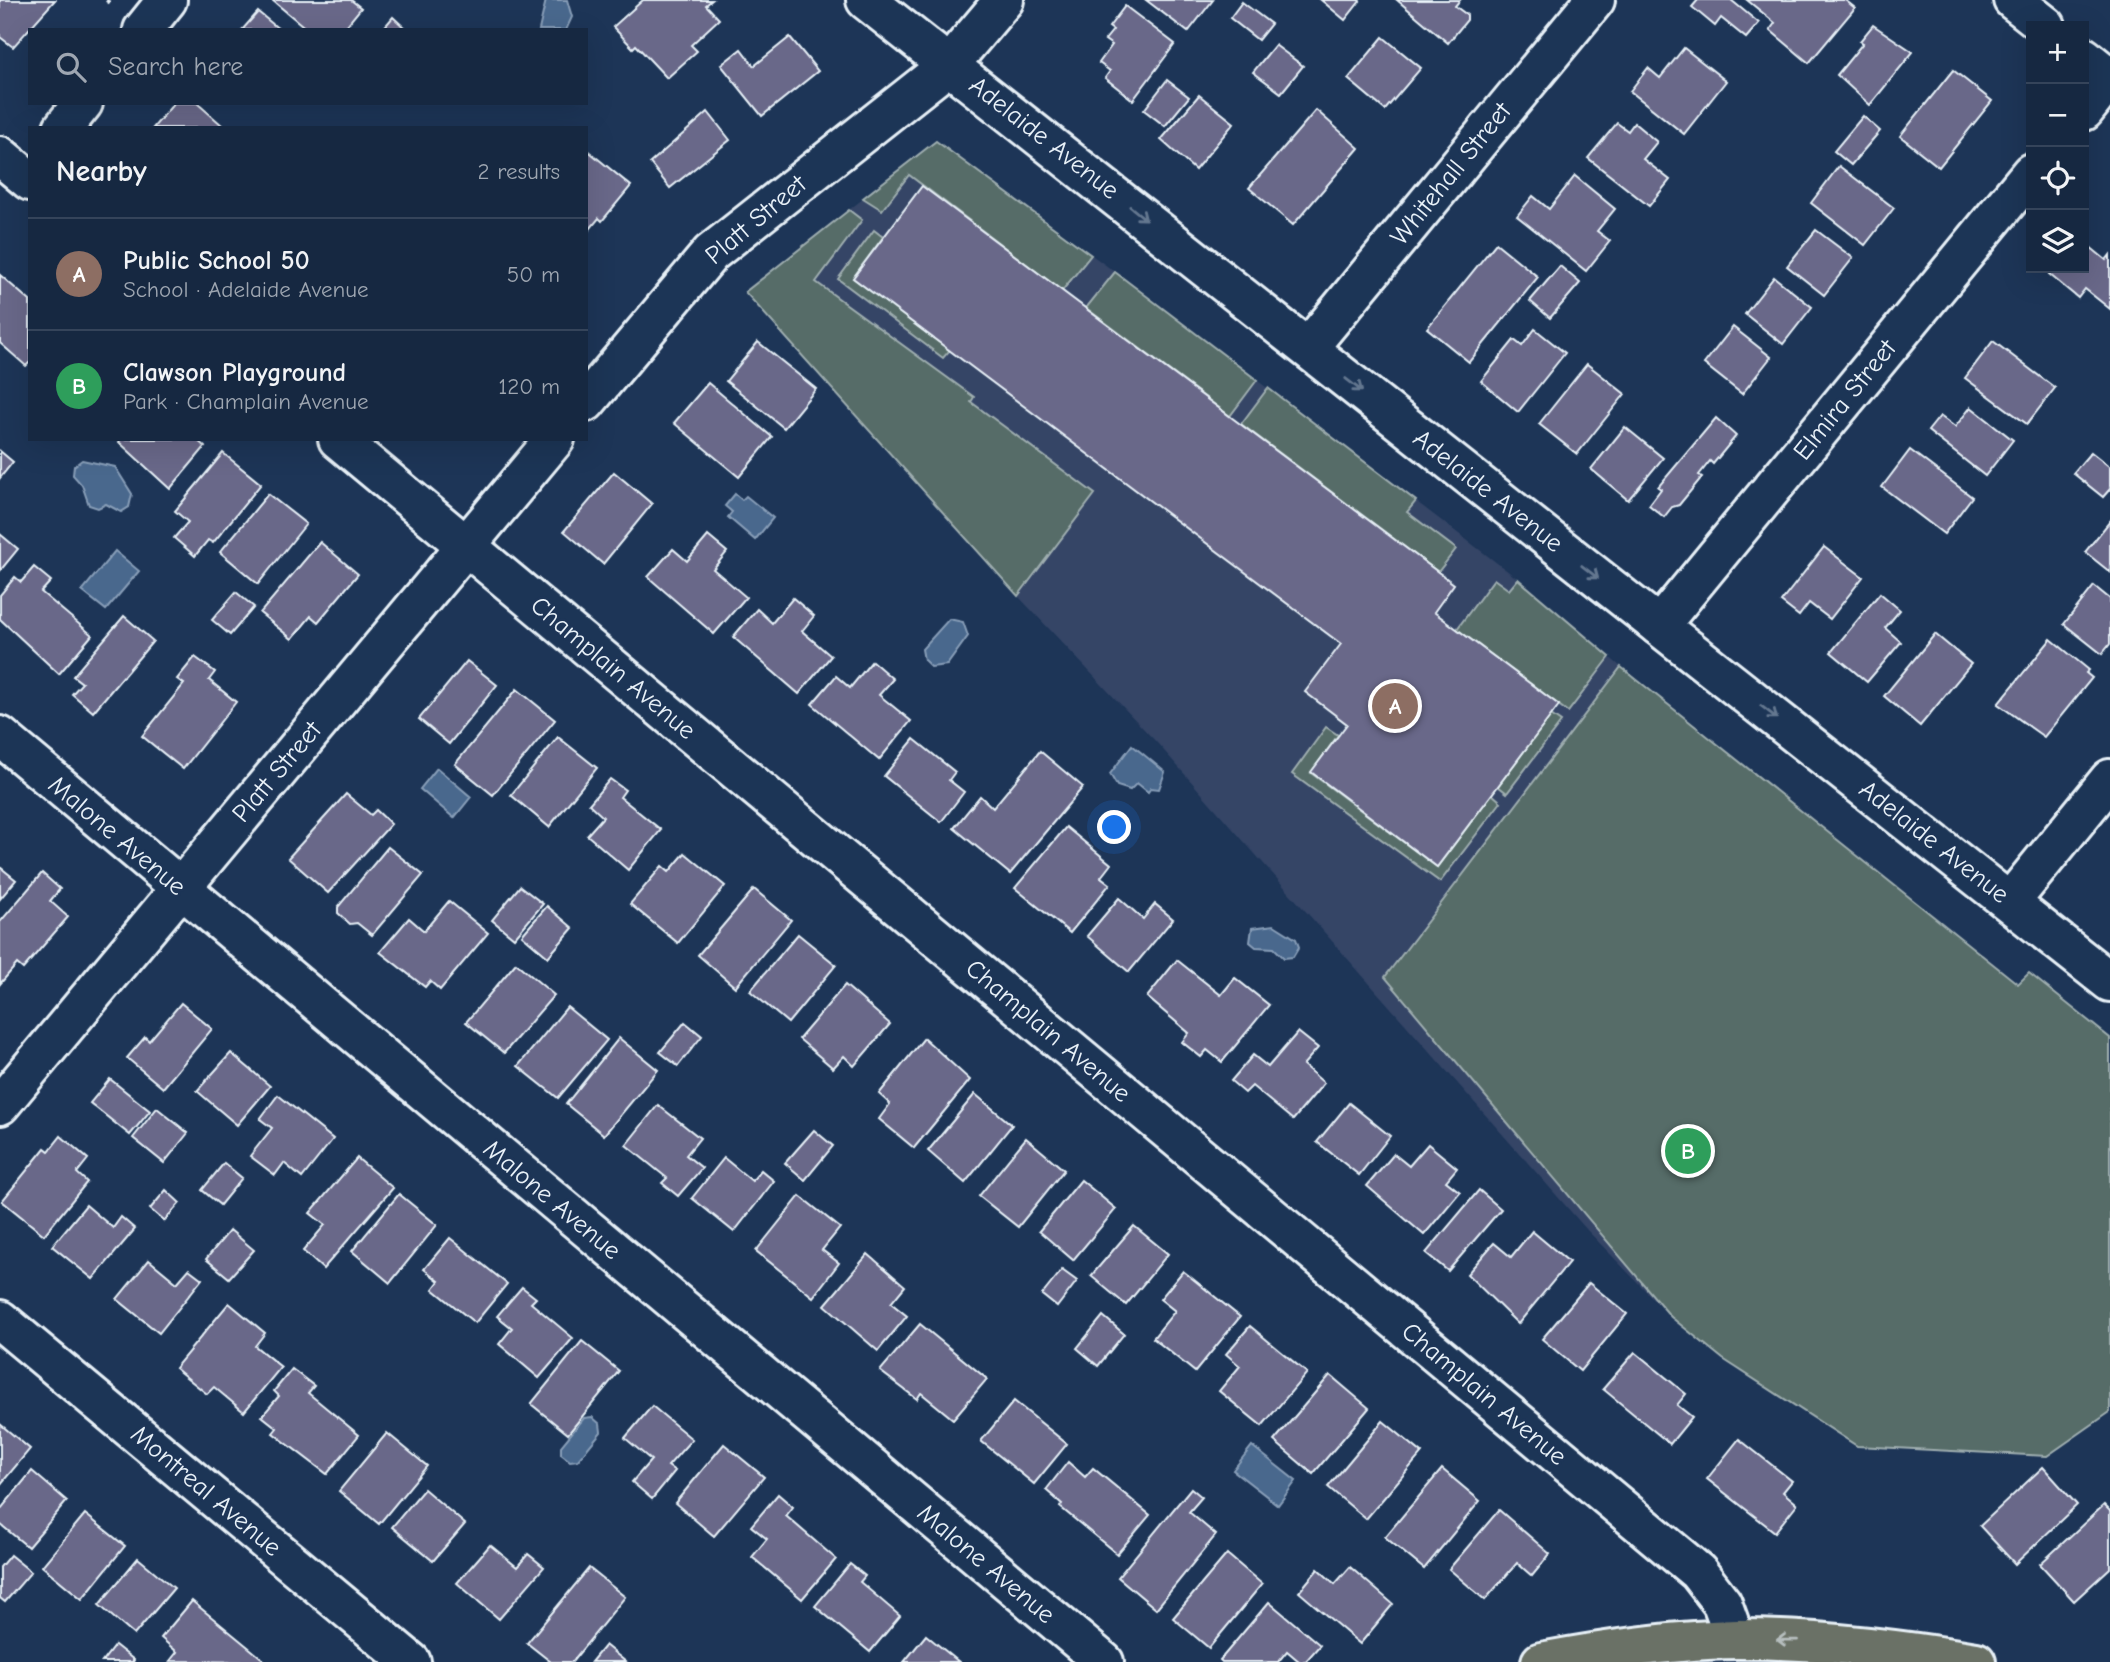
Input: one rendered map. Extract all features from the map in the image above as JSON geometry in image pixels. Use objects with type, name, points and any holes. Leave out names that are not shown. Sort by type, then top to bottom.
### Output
[{"type":"main road","points":[[1541,1662],[1600,1651],[1735,1639],[1864,1646],[1976,1662]]},
{"type":"street","points":[[145,28],[167,0]]},
{"type":"street","name":"Adelaide Avenue","points":[[866,0],[2110,982]]},
{"type":"street","name":"Platt Street","points":[[588,400],[711,253],[950,64],[1004,0]]},
{"type":"street","name":"Whitehall Street","points":[[1308,348],[1595,0]]},
{"type":"street","points":[[2013,0],[2040,21]]},
{"type":"street","points":[[2089,61],[2110,78],[2089,105]]},
{"type":"street","points":[[65,126],[81,105]]},
{"type":"street","name":"Elmira Street","points":[[1659,626],[2026,179]]},
{"type":"street","name":"Champlain Avenue","points":[[340,441],[1698,1572],[1722,1603],[1735,1639]]},
{"type":"street","name":"Platt Street","points":[[0,1105],[553,441]]},
{"type":"street","name":"Malone Avenue","points":[[0,736],[1104,1662]]},
{"type":"street","points":[[2010,902],[2110,779]]},
{"type":"street","name":"Montreal Avenue","points":[[0,1321],[411,1662]]},
{"type":"shaded area","points":[[546,0],[567,0],[572,17],[567,28],[539,28]]},
{"type":"shaded area","points":[[936,141],[1115,272],[1518,579],[1621,667],[2018,984],[1671,1317],[1587,1230],[1158,744],[1018,596],[745,292]]},
{"type":"shaded area","points":[[82,460],[115,467],[132,494],[129,507],[121,512],[106,504],[98,508],[89,505],[82,485],[73,475],[74,466]]},
{"type":"shaded area","points":[[735,494],[742,500],[746,496],[773,518],[755,540],[728,517],[732,512],[725,506]]},
{"type":"shaded area","points":[[115,551],[139,571],[106,610],[82,591]]},
{"type":"shaded area","points":[[949,619],[963,622],[968,636],[947,665],[931,667],[924,660],[922,649]]},
{"type":"shaded area","points":[[1132,745],[1165,772],[1159,789],[1151,788],[1148,792],[1137,783],[1130,790],[1117,786],[1110,774]]},
{"type":"shaded area","points":[[437,768],[471,797],[454,818],[420,789]]},
{"type":"shaded area","points":[[1274,925],[1296,939],[1299,947],[1293,957],[1284,958],[1274,948],[1256,947],[1250,942],[1252,928]]},
{"type":"shaded area","points":[[592,1417],[600,1424],[601,1432],[578,1460],[570,1461],[561,1454],[561,1446],[584,1418]]},
{"type":"shaded area","points":[[1252,1446],[1296,1481],[1278,1505],[1233,1470]]},
{"type":"green space","points":[[936,141],[1091,255],[1062,291],[909,175],[882,210],[863,198]]},
{"type":"green space","points":[[849,210],[862,220],[816,282],[974,397],[971,402],[1095,494],[1018,596],[745,292]]},
{"type":"green space","points":[[874,230],[883,237],[853,278],[950,350],[943,358],[838,279]]},
{"type":"green space","points":[[1115,272],[1257,380],[1230,416],[1086,308]]},
{"type":"green space","points":[[1268,388],[1416,501],[1407,512],[1456,549],[1438,572],[1241,424]]},
{"type":"green space","points":[[1494,579],[1509,590],[1518,579],[1610,657],[1568,712],[1457,629]]},
{"type":"green space","points":[[1621,667],[2018,984],[2029,973],[2110,1038],[2110,1412],[2047,1456],[1857,1446],[1723,1359],[1671,1317],[1385,977]]},
{"type":"green space","points":[[1551,715],[1561,722],[1507,793],[1498,786]]},
{"type":"green space","points":[[1326,727],[1338,735],[1311,773],[1437,867],[1492,794],[1501,802],[1440,882],[1292,774]]},
{"type":"building","points":[[0,0],[55,0],[13,47],[0,37]]},
{"type":"building","points":[[272,0],[351,0],[361,8],[345,28],[306,28]]},
{"type":"building","points":[[643,0],[712,0],[706,5],[719,19],[691,45],[697,51],[667,78],[636,45],[633,48],[613,27]]},
{"type":"building","points":[[1146,0],[1213,0],[1188,32]]},
{"type":"building","points":[[1321,0],[1359,0],[1360,1],[1345,20]]},
{"type":"building","points":[[1397,0],[1460,0],[1455,6],[1467,15],[1467,20],[1448,43]]},
{"type":"building","points":[[1698,0],[1731,0],[1759,23],[1746,38],[1721,18],[1715,26],[1692,7]]},
{"type":"building","points":[[1747,0],[1845,0],[1855,8],[1809,63],[1770,30],[1775,23]]},
{"type":"building","points":[[1242,2],[1271,24],[1258,40],[1230,18]]},
{"type":"building","points":[[1125,6],[1175,44],[1133,100],[1105,78],[1110,71],[1099,63],[1112,45],[1105,40],[1113,30],[1109,27]]},
{"type":"building","points":[[258,12],[278,28],[244,28]]},
{"type":"building","points":[[393,17],[405,28],[384,28]]},
{"type":"building","points":[[1873,25],[1913,52],[1870,105],[1837,75],[1863,43],[1860,41]]},
{"type":"building","points":[[790,37],[818,71],[762,116],[721,65],[741,49],[754,66]]},
{"type":"building","points":[[1383,37],[1421,68],[1385,110],[1348,79]]},
{"type":"building","points":[[1275,45],[1303,66],[1281,93],[1253,72]]},
{"type":"building","points":[[1684,48],[1726,81],[1684,134],[1630,91],[1648,68],[1660,78]]},
{"type":"building","points":[[1953,70],[1992,101],[1939,167],[1900,136]]},
{"type":"building","points":[[1167,80],[1189,97],[1165,126],[1144,110]]},
{"type":"building","points":[[1199,95],[1234,123],[1195,170],[1161,140]]},
{"type":"building","points":[[172,105],[199,105],[222,125],[221,126],[155,126]]},
{"type":"building","points":[[1316,110],[1359,148],[1293,225],[1249,188]]},
{"type":"building","points":[[708,112],[730,140],[670,188],[650,163]]},
{"type":"building","points":[[1863,116],[1880,131],[1851,165],[1834,151]]},
{"type":"building","points":[[1617,123],[1628,131],[1634,123],[1657,142],[1643,159],[1670,180],[1649,206],[1588,158]]},
{"type":"building","points":[[588,151],[631,186],[602,221],[599,218],[588,232]]},
{"type":"building","points":[[1839,166],[1894,208],[1865,245],[1811,203]]},
{"type":"building","points":[[1575,176],[1615,209],[1597,231],[1610,241],[1586,271],[1517,216],[1533,196],[1549,209]]},
{"type":"building","points":[[922,186],[1454,584],[1434,612],[1559,705],[1437,867],[1311,772],[1347,724],[1305,692],[1341,644],[853,278]]},
{"type":"building","points":[[1816,230],[1853,258],[1824,295],[1787,266]]},
{"type":"building","points":[[1496,243],[1538,277],[1469,362],[1427,328]]},
{"type":"building","points":[[2089,246],[2106,260],[2110,255],[2110,309],[2085,289],[2078,298],[2049,274],[2089,273]]},
{"type":"building","points":[[1560,266],[1580,283],[1550,318],[1530,301]]},
{"type":"building","points":[[0,275],[28,299],[28,364],[26,366],[0,343]]},
{"type":"building","points":[[1774,277],[1812,307],[1783,344],[1745,314]]},
{"type":"building","points":[[1733,327],[1771,357],[1742,394],[1704,364]]},
{"type":"building","points":[[1535,329],[1565,353],[1518,412],[1481,381],[1514,340],[1522,346]]},
{"type":"building","points":[[1993,341],[2055,388],[2027,424],[1965,378]]},
{"type":"building","points":[[758,342],[816,389],[784,428],[726,381]]},
{"type":"building","points":[[1587,364],[1625,394],[1577,454],[1539,424]]},
{"type":"building","points":[[708,383],[772,437],[739,477],[674,423]]},
{"type":"building","points":[[1971,407],[2013,440],[1985,476],[1928,431],[1940,416],[1955,427]]},
{"type":"building","points":[[1716,418],[1736,436],[1713,464],[1710,461],[1699,475],[1702,477],[1679,505],[1672,507],[1664,517],[1649,505],[1661,489],[1658,487]]},
{"type":"building","points":[[1625,427],[1663,458],[1628,500],[1591,469]]},
{"type":"building","points":[[198,441],[205,447],[170,489],[119,442]]},
{"type":"building","points":[[1910,450],[1972,497],[1944,534],[1882,487]]},
{"type":"building","points":[[0,451],[13,462],[0,478]]},
{"type":"building","points":[[2091,452],[2110,467],[2110,489],[2103,497],[2073,473]]},
{"type":"building","points":[[223,453],[261,484],[213,543],[208,540],[195,556],[174,538],[188,522],[175,511]]},
{"type":"building","points":[[614,472],[652,504],[603,564],[564,531]]},
{"type":"building","points":[[268,494],[306,524],[258,584],[220,552]]},
{"type":"building","points":[[2110,521],[2110,572],[2085,552]]},
{"type":"building","points":[[0,534],[18,549],[0,571]]},
{"type":"building","points":[[708,536],[727,552],[713,569],[746,597],[714,634],[648,577],[673,549],[687,561]]},
{"type":"building","points":[[320,542],[358,574],[318,622],[311,616],[292,639],[260,613]]},
{"type":"building","points":[[1824,547],[1863,577],[1830,619],[1809,603],[1799,616],[1781,602]]},
{"type":"building","points":[[34,567],[51,581],[41,592],[92,635],[59,674],[0,619],[0,595],[15,577],[21,582]]},
{"type":"building","points":[[2094,586],[2110,599],[2110,644],[2102,654],[2064,624]]},
{"type":"building","points":[[236,592],[254,607],[230,635],[212,620]]},
{"type":"building","points":[[1880,593],[1900,610],[1885,628],[1901,642],[1867,682],[1831,652]]},
{"type":"building","points":[[793,598],[814,616],[802,631],[831,656],[799,694],[733,637],[757,609],[772,623]]},
{"type":"building","points":[[124,616],[153,641],[93,712],[72,694],[82,683],[73,676]]},
{"type":"building","points":[[1935,634],[1971,664],[1920,726],[1884,696]]},
{"type":"building","points":[[2051,639],[2089,670],[2086,673],[2092,678],[2044,737],[1998,704]]},
{"type":"building","points":[[195,657],[215,672],[209,680],[236,702],[183,769],[142,736],[184,684],[177,679]]},
{"type":"building","points":[[467,661],[497,685],[449,744],[419,719]]},
{"type":"building","points":[[872,661],[893,679],[879,695],[911,721],[879,760],[812,704],[836,676],[850,688]]},
{"type":"building","points":[[517,689],[555,720],[493,795],[455,764]]},
{"type":"building","points":[[558,737],[597,768],[549,827],[511,795]]},
{"type":"building","points":[[914,739],[955,772],[949,780],[964,792],[941,822],[884,776]]},
{"type":"building","points":[[1040,751],[1083,787],[1010,874],[954,828],[980,796],[993,808]]},
{"type":"building","points":[[610,779],[625,790],[620,797],[661,830],[628,870],[587,835],[603,817],[589,804]]},
{"type":"building","points":[[346,794],[371,815],[376,810],[391,824],[328,893],[288,858]]},
{"type":"building","points":[[1066,827],[1111,864],[1101,877],[1110,884],[1070,933],[1015,888]]},
{"type":"building","points":[[388,847],[423,875],[372,935],[357,923],[350,924],[338,913],[338,907]]},
{"type":"building","points":[[685,853],[725,886],[678,943],[630,904],[662,866],[669,872]]},
{"type":"building","points":[[0,867],[16,880],[0,899]]},
{"type":"building","points":[[42,873],[60,889],[50,901],[68,917],[23,969],[17,964],[0,984],[0,922]]},
{"type":"building","points":[[520,886],[543,904],[514,938],[492,920]]},
{"type":"building","points":[[754,889],[791,920],[735,987],[698,955]]},
{"type":"building","points":[[1119,898],[1143,919],[1155,904],[1173,919],[1129,972],[1087,936]]},
{"type":"building","points":[[449,901],[488,933],[440,990],[430,981],[425,987],[380,952],[409,918],[424,931]]},
{"type":"building","points":[[547,906],[573,928],[548,957],[522,935]]},
{"type":"building","points":[[798,934],[836,965],[788,1023],[750,991]]},
{"type":"building","points":[[1177,960],[1221,995],[1235,978],[1269,1005],[1222,1062],[1207,1050],[1201,1057],[1182,1042],[1189,1033],[1147,997]]},
{"type":"building","points":[[516,963],[554,995],[504,1053],[466,1022]]},
{"type":"building","points":[[845,985],[890,1024],[854,1066],[844,1056],[833,1068],[799,1039]]},
{"type":"building","points":[[181,1003],[212,1029],[163,1088],[127,1058],[145,1037],[149,1041]]},
{"type":"building","points":[[567,1007],[607,1040],[558,1098],[518,1066]]},
{"type":"building","points":[[685,1022],[702,1036],[678,1066],[660,1052]]},
{"type":"building","points":[[1298,1032],[1318,1048],[1303,1065],[1324,1083],[1293,1120],[1252,1086],[1245,1093],[1231,1081],[1253,1055],[1268,1067]]},
{"type":"building","points":[[619,1038],[658,1070],[604,1135],[566,1104]]},
{"type":"building","points":[[924,1038],[970,1080],[914,1148],[879,1119],[890,1104],[879,1094]]},
{"type":"building","points":[[231,1053],[270,1086],[237,1125],[197,1091]]},
{"type":"building","points":[[110,1079],[150,1111],[130,1135],[90,1103]]},
{"type":"building","points":[[975,1094],[1012,1125],[965,1183],[928,1151]]},
{"type":"building","points":[[278,1095],[333,1139],[302,1178],[284,1163],[275,1175],[250,1156],[272,1128],[260,1119]]},
{"type":"building","points":[[1349,1103],[1390,1136],[1359,1175],[1317,1142]]},
{"type":"building","points":[[658,1105],[700,1138],[686,1155],[702,1168],[678,1196],[662,1183],[667,1178],[626,1145]]},
{"type":"building","points":[[157,1108],[188,1133],[164,1163],[133,1138]]},
{"type":"building","points":[[814,1130],[833,1146],[805,1180],[785,1163]]},
{"type":"building","points":[[61,1136],[88,1159],[77,1173],[87,1182],[44,1235],[2,1201],[45,1148],[49,1151]]},
{"type":"building","points":[[1026,1138],[1064,1170],[1018,1227],[979,1196]]},
{"type":"building","points":[[1428,1144],[1457,1168],[1446,1181],[1460,1192],[1424,1235],[1367,1186],[1394,1154],[1409,1166]]},
{"type":"building","points":[[357,1158],[393,1188],[323,1269],[303,1251],[325,1225],[310,1213]]},
{"type":"building","points":[[724,1158],[752,1181],[761,1170],[774,1181],[734,1232],[692,1198]]},
{"type":"building","points":[[224,1163],[242,1178],[220,1205],[202,1190]]},
{"type":"building","points":[[1081,1180],[1116,1209],[1073,1260],[1039,1231]]},
{"type":"building","points":[[166,1190],[180,1203],[164,1221],[150,1209]]},
{"type":"building","points":[[1479,1190],[1501,1209],[1448,1271],[1426,1253]]},
{"type":"building","points":[[399,1194],[437,1225],[390,1283],[352,1251]]},
{"type":"building","points":[[800,1196],[840,1228],[822,1250],[839,1263],[813,1297],[756,1251]]},
{"type":"building","points":[[86,1205],[113,1228],[121,1217],[135,1229],[93,1279],[52,1246]]},
{"type":"building","points":[[1134,1226],[1168,1254],[1126,1305],[1091,1276]]},
{"type":"building","points":[[230,1230],[254,1250],[229,1278],[206,1259]]},
{"type":"building","points":[[1532,1231],[1569,1262],[1518,1324],[1467,1274],[1494,1243],[1511,1257]]},
{"type":"building","points":[[450,1238],[507,1284],[475,1323],[433,1289],[439,1281],[424,1269]]},
{"type":"building","points":[[868,1254],[905,1286],[891,1303],[907,1316],[878,1351],[825,1305]]},
{"type":"building","points":[[149,1260],[177,1283],[189,1269],[202,1279],[159,1333],[117,1299]]},
{"type":"building","points":[[1062,1270],[1077,1281],[1057,1307],[1042,1295]]},
{"type":"building","points":[[1183,1271],[1240,1317],[1195,1372],[1153,1338],[1175,1311],[1160,1299]]},
{"type":"building","points":[[1589,1283],[1627,1314],[1580,1371],[1542,1339]]},
{"type":"building","points":[[522,1287],[536,1298],[531,1303],[573,1338],[539,1378],[499,1344],[512,1328],[497,1316]]},
{"type":"building","points":[[229,1303],[265,1333],[255,1346],[281,1367],[244,1412],[214,1387],[207,1394],[175,1368]]},
{"type":"building","points":[[1103,1316],[1124,1334],[1098,1366],[1077,1348]]},
{"type":"building","points":[[920,1324],[987,1379],[953,1419],[921,1393],[917,1399],[880,1371]]},
{"type":"building","points":[[1250,1326],[1307,1373],[1262,1426],[1219,1391],[1240,1366],[1226,1354]]},
{"type":"building","points":[[582,1341],[619,1371],[568,1434],[531,1404]]},
{"type":"building","points":[[1635,1352],[1686,1394],[1677,1405],[1692,1417],[1670,1444],[1603,1389]]},
{"type":"building","points":[[292,1369],[314,1386],[308,1393],[359,1435],[327,1474],[273,1433],[277,1428],[262,1416],[279,1396],[274,1391]]},
{"type":"building","points":[[1330,1375],[1369,1408],[1313,1474],[1274,1441]]},
{"type":"building","points":[[1014,1401],[1067,1444],[1034,1484],[981,1441]]},
{"type":"building","points":[[652,1406],[692,1439],[668,1466],[675,1471],[652,1499],[632,1482],[651,1460],[625,1438]]},
{"type":"building","points":[[1383,1421],[1422,1453],[1366,1519],[1328,1487]]},
{"type":"building","points":[[0,1424],[30,1449],[0,1485]]},
{"type":"building","points":[[387,1433],[427,1466],[379,1524],[339,1491]]},
{"type":"building","points":[[1739,1439],[1792,1481],[1783,1492],[1797,1504],[1775,1532],[1707,1479]]},
{"type":"building","points":[[724,1444],[764,1477],[714,1536],[675,1503]]},
{"type":"building","points":[[1068,1462],[1085,1477],[1093,1468],[1150,1515],[1117,1554],[1060,1507],[1062,1504],[1046,1490]]},
{"type":"building","points":[[2043,1467],[2077,1505],[2015,1564],[1980,1526]]},
{"type":"building","points":[[1442,1469],[1480,1501],[1424,1569],[1385,1537]]},
{"type":"building","points":[[32,1471],[67,1501],[28,1547],[0,1524],[0,1510]]},
{"type":"building","points":[[1191,1488],[1202,1497],[1189,1512],[1216,1535],[1156,1609],[1118,1577]]},
{"type":"building","points":[[424,1489],[465,1524],[433,1561],[392,1527]]},
{"type":"building","points":[[778,1494],[793,1507],[786,1516],[836,1559],[802,1599],[752,1557],[767,1539],[751,1526]]},
{"type":"building","points":[[2104,1505],[2110,1511],[2110,1568],[2074,1601],[2040,1564]]},
{"type":"building","points":[[1499,1510],[1550,1554],[1532,1576],[1517,1563],[1485,1600],[1449,1569]]},
{"type":"building","points":[[85,1514],[125,1546],[82,1599],[42,1566]]},
{"type":"building","points":[[490,1545],[517,1567],[528,1554],[544,1567],[499,1619],[457,1583]]},
{"type":"building","points":[[1227,1554],[1262,1584],[1209,1648],[1173,1618]]},
{"type":"building","points":[[10,1555],[31,1572],[5,1602],[0,1598],[0,1567]]},
{"type":"building","points":[[138,1558],[174,1588],[134,1635],[99,1605]]},
{"type":"building","points":[[850,1564],[865,1576],[860,1582],[900,1616],[870,1652],[815,1606]]},
{"type":"building","points":[[1350,1567],[1393,1604],[1360,1644],[1299,1592],[1318,1569],[1335,1584]]},
{"type":"building","points":[[589,1568],[625,1597],[572,1662],[551,1662],[527,1643]]},
{"type":"building","points":[[192,1601],[264,1660],[170,1661],[177,1652],[161,1638]]},
{"type":"building","points":[[1269,1602],[1320,1645],[1305,1662],[1300,1662],[1287,1651],[1278,1662],[1222,1662],[1220,1660]]},
{"type":"building","points":[[926,1635],[959,1662],[904,1662]]},
{"type":"building","points":[[115,1645],[134,1660],[133,1662],[102,1662]]},
{"type":"building","points":[[605,1645],[626,1662],[591,1662]]},
{"type":"place","name":"Public School 50","points":[[1395,706]]},
{"type":"place","name":"Clawson Playground","points":[[1688,1151]]}]
